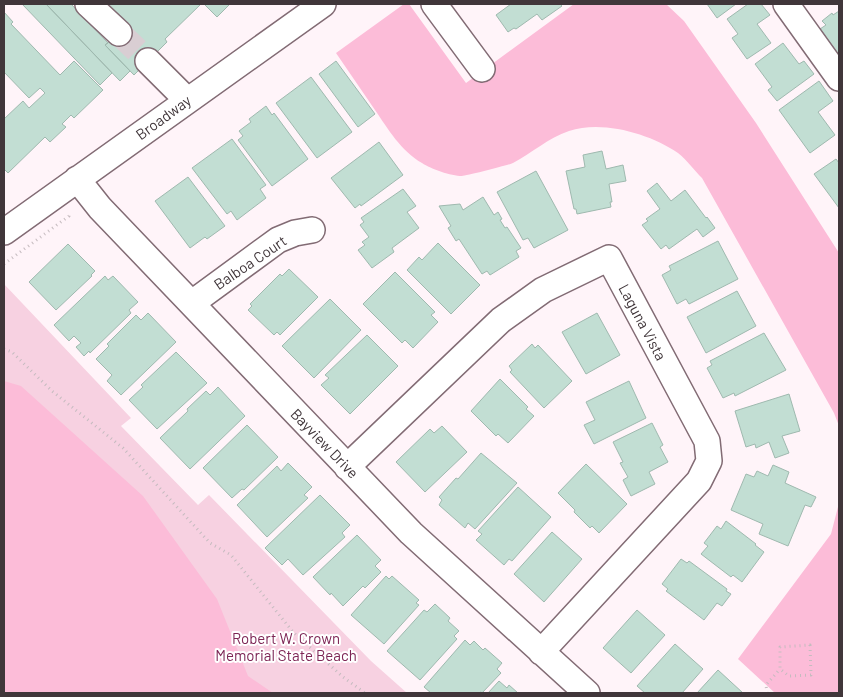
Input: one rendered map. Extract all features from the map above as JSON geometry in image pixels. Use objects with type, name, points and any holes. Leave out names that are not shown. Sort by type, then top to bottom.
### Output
[{"type":"street","points":[[88,4],[118,33]]},
{"type":"street","name":"Broadway","points":[[4,232],[323,4]]},
{"type":"street","points":[[434,4],[482,69]]},
{"type":"street","points":[[786,4],[839,78]]},
{"type":"street","points":[[148,61],[187,100]]},
{"type":"street","name":"Bayview Drive","points":[[77,179],[100,208],[411,533],[587,693]]},
{"type":"street","name":"Balboa Court","points":[[192,303],[278,240],[295,233],[312,230]]},
{"type":"street","name":"Laguna Vista","points":[[347,466],[501,320],[543,290],[609,258],[707,441],[709,461],[699,482],[542,652]]},
{"type":"path","points":[[4,349],[12,352],[52,391],[123,448],[210,543],[231,555],[293,632],[343,677],[365,693]]},
{"type":"path","points":[[767,693],[766,685],[780,669],[780,647],[810,645],[811,675],[789,676],[780,669]]},
{"type":"green space","name":"Robert W. Crown Memorial State Beach","points":[[4,284],[131,418],[121,426],[198,505],[209,495],[371,661],[407,693],[4,693]]},
{"type":"shaded area","points":[[404,4],[409,4],[466,83],[574,4],[666,4],[684,21],[756,123],[839,253],[839,426],[834,413],[702,178],[678,153],[654,140],[626,131],[611,128],[582,128],[569,131],[554,138],[513,163],[457,176],[431,168],[414,158],[401,146],[336,53]]},
{"type":"shaded area","points":[[4,381],[21,386],[143,496],[217,599],[248,676],[273,693],[4,693]]},
{"type":"shaded area","points":[[839,503],[839,693],[775,693],[738,659],[831,534]]},
{"type":"building","points":[[22,4],[46,4],[112,73],[100,85]]},
{"type":"building","points":[[46,4],[71,4],[108,43],[105,45],[130,71],[120,81]]},
{"type":"building","points":[[102,4],[201,4],[165,39],[167,42],[134,75],[105,45],[125,27]]},
{"type":"building","points":[[204,4],[230,4],[217,17]]},
{"type":"building","points":[[511,4],[560,4],[562,6],[542,20],[537,14],[516,29],[514,28],[508,32],[496,15]]},
{"type":"building","points":[[707,4],[736,4],[717,18]]},
{"type":"building","points":[[748,4],[761,4],[770,15],[757,24],[771,43],[747,59],[732,38],[738,34],[727,19]]},
{"type":"building","points":[[839,11],[839,55],[820,29],[826,25],[822,21],[832,13],[833,15]]},
{"type":"building","points":[[4,12],[13,22],[11,24],[60,75],[74,61],[103,90],[74,118],[71,115],[62,124],[66,127],[50,142],[45,137],[8,173],[4,169],[4,119],[23,101],[29,108],[45,93],[40,88],[29,98],[4,72]]},
{"type":"building","points":[[783,43],[799,64],[804,61],[814,74],[777,101],[768,90],[772,87],[755,64]]},
{"type":"building","points":[[336,61],[375,114],[358,127],[319,74]]},
{"type":"building","points":[[311,77],[352,132],[317,158],[276,103]]},
{"type":"building","points":[[819,81],[833,101],[818,112],[835,135],[810,153],[779,110]]},
{"type":"building","points":[[266,106],[272,115],[274,113],[308,159],[272,186],[238,140],[243,136],[239,131],[251,122],[249,119]]},
{"type":"building","points":[[232,139],[266,185],[260,189],[266,198],[237,220],[231,211],[227,214],[192,168]]},
{"type":"building","points":[[379,142],[403,175],[361,206],[360,204],[355,208],[331,178]]},
{"type":"building","points":[[602,151],[606,169],[623,165],[626,181],[609,184],[611,207],[577,214],[576,209],[574,209],[566,171],[585,167],[583,155]]},
{"type":"building","points":[[836,159],[839,163],[839,208],[814,174]]},
{"type":"building","points":[[536,171],[568,230],[534,248],[528,238],[523,240],[497,192]]},
{"type":"building","points":[[188,177],[225,226],[190,248],[155,201]]},
{"type":"building","points":[[657,183],[671,201],[685,190],[715,228],[703,237],[697,229],[669,249],[666,245],[661,249],[642,225],[648,221],[646,219],[660,209],[647,191]]},
{"type":"building","points":[[403,189],[416,206],[407,212],[419,228],[392,248],[394,252],[372,268],[358,250],[365,245],[362,242],[369,237],[360,225],[364,222],[361,218]]},
{"type":"building","points":[[483,197],[494,215],[498,212],[505,228],[507,227],[521,248],[516,251],[519,257],[490,275],[487,271],[482,274],[459,239],[456,241],[448,228],[451,226],[439,206],[460,204],[463,210]]},
{"type":"building","points":[[718,241],[738,279],[689,304],[686,299],[677,304],[662,275],[671,270],[669,266]]},
{"type":"building","points":[[438,243],[480,285],[451,314],[407,270],[419,257],[422,260]]},
{"type":"building","points":[[68,244],[95,271],[56,310],[29,282]]},
{"type":"building","points":[[289,269],[318,297],[280,335],[277,332],[274,335],[248,310],[252,306],[250,304],[280,274],[282,276]]},
{"type":"building","points":[[395,272],[435,312],[431,315],[438,322],[413,348],[405,340],[402,343],[363,304]]},
{"type":"building","points":[[105,276],[108,280],[113,276],[138,302],[129,310],[131,313],[90,353],[89,351],[84,356],[76,347],[81,343],[74,336],[69,341],[54,325]]},
{"type":"building","points":[[737,291],[756,326],[706,353],[687,317]]},
{"type":"building","points":[[330,299],[361,330],[314,378],[282,346]]},
{"type":"building","points":[[148,313],[176,342],[121,395],[107,381],[112,375],[96,359],[109,346],[107,344],[136,315],[141,320]]},
{"type":"building","points":[[597,313],[620,355],[586,374],[562,332]]},
{"type":"building","points":[[764,333],[786,370],[735,396],[734,393],[723,398],[707,368],[712,365],[710,361]]},
{"type":"building","points":[[367,335],[398,366],[350,414],[321,385],[329,378],[325,375]]},
{"type":"building","points":[[532,344],[535,348],[538,345],[572,381],[544,408],[510,372],[512,370],[509,366]]},
{"type":"building","points":[[176,352],[207,383],[157,429],[129,400],[143,387],[141,385]]},
{"type":"building","points":[[500,379],[528,407],[526,409],[534,416],[508,443],[498,434],[496,436],[471,411]]},
{"type":"building","points":[[629,381],[646,418],[594,444],[584,425],[595,420],[586,402]]},
{"type":"building","points":[[218,387],[245,416],[190,469],[160,438],[206,391],[210,395]]},
{"type":"building","points":[[789,394],[800,431],[782,436],[789,453],[775,458],[769,442],[756,448],[755,444],[746,447],[735,411]]},
{"type":"building","points":[[652,423],[663,445],[660,447],[668,462],[649,472],[655,484],[631,496],[623,480],[628,477],[620,463],[623,462],[613,442]]},
{"type":"building","points":[[247,425],[278,457],[244,490],[242,489],[232,498],[203,468]]},
{"type":"building","points":[[442,426],[467,452],[425,492],[396,462],[430,429],[434,433]]},
{"type":"building","points":[[481,453],[517,483],[475,529],[468,523],[465,528],[439,505],[442,500],[439,497]]},
{"type":"building","points":[[288,463],[312,487],[304,495],[308,498],[267,537],[237,505],[277,466],[281,471]]},
{"type":"building","points":[[586,464],[627,504],[599,533],[592,526],[590,528],[558,493]]},
{"type":"building","points":[[773,465],[789,472],[785,483],[816,497],[811,507],[805,505],[788,546],[759,534],[763,524],[731,510],[746,474],[754,477],[757,471],[768,476]]},
{"type":"building","points":[[518,487],[551,517],[512,561],[509,559],[504,565],[476,540],[482,534],[478,531]]},
{"type":"building","points":[[320,495],[350,525],[342,533],[345,537],[303,575],[288,559],[282,565],[265,548]]},
{"type":"building","points":[[726,521],[764,552],[742,582],[733,575],[731,577],[701,554],[708,546],[704,543],[717,526],[721,529]]},
{"type":"building","points":[[552,532],[582,559],[544,602],[514,574]]},
{"type":"building","points":[[357,535],[381,560],[375,566],[381,572],[365,588],[363,586],[343,606],[313,577]]},
{"type":"building","points":[[681,559],[687,563],[689,561],[731,594],[722,606],[717,603],[704,620],[666,591],[668,589],[662,584]]},
{"type":"building","points":[[386,576],[389,579],[392,576],[419,600],[416,603],[419,605],[384,644],[351,615]]},
{"type":"building","points":[[435,604],[450,618],[448,621],[459,631],[454,636],[457,639],[420,680],[387,651],[424,610],[427,612]]},
{"type":"building","points":[[637,610],[665,635],[631,673],[603,648]]},
{"type":"building","points":[[465,640],[470,645],[474,641],[483,650],[485,648],[502,663],[497,669],[501,673],[482,693],[431,693],[424,687]]},
{"type":"building","points":[[675,644],[703,669],[682,693],[645,693],[637,686]]},
{"type":"building","points":[[718,670],[743,693],[697,693]]},
{"type":"building","points":[[499,681],[507,688],[509,685],[518,693],[488,693]]},
{"type":"tunnel","points":[[119,33],[148,61]]}]
